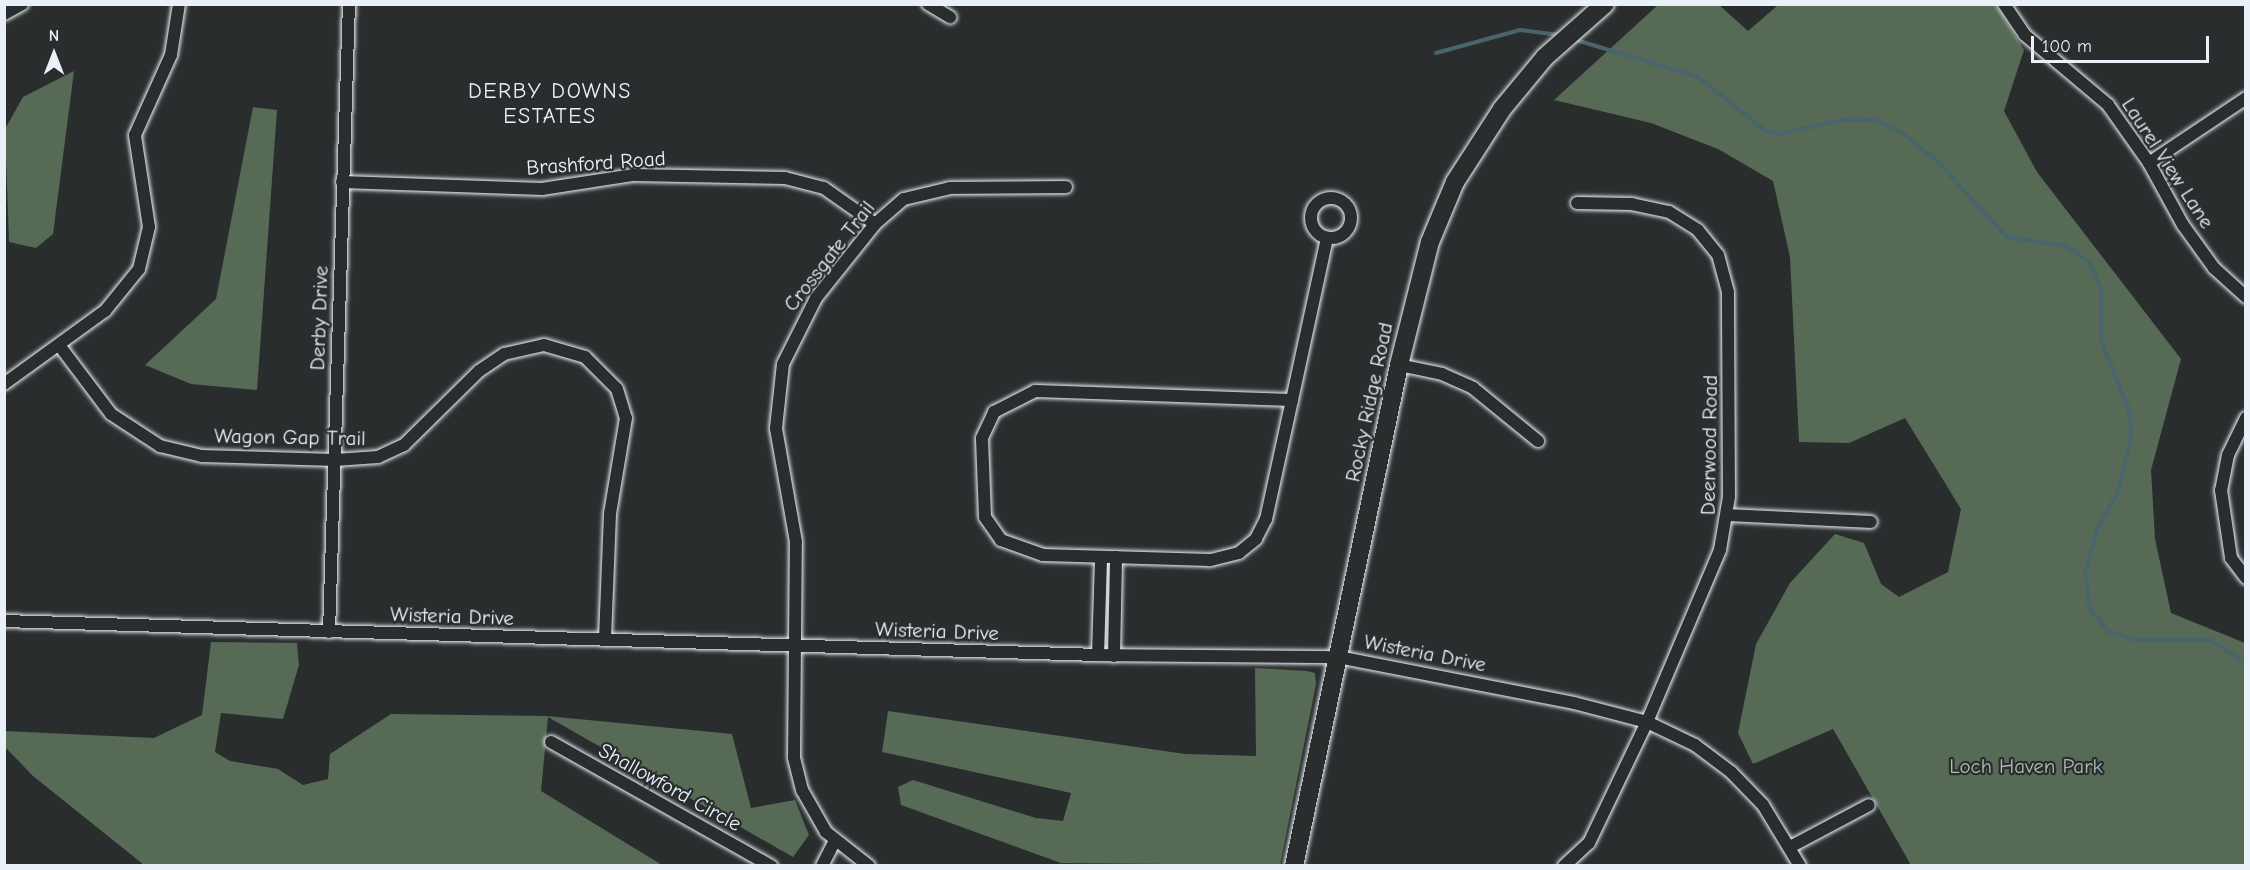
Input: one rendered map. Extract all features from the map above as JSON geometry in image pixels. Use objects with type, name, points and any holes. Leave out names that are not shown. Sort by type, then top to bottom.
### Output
[{"type":"main road","name":"Rocky Ridge Road","points":[[1294,866],[1399,365],[1420,274],[1443,210],[1466,162],[1522,82],[1604,5]]},
{"type":"street","points":[[4,14],[22,4]]},
{"type":"street","points":[[4,384],[118,299],[144,254],[148,217],[135,135],[171,55],[179,4]]},
{"type":"street","name":"Derby Drive","points":[[329,632],[349,4]]},
{"type":"street","points":[[928,4],[950,17]]},
{"type":"street","name":"Laurel View Lane","points":[[2004,4],[2025,35],[2108,105],[2149,163],[2183,225],[2214,268],[2246,297]]},
{"type":"street","points":[[2149,163],[2246,98]]},
{"type":"street","name":"Brashford Road","points":[[342,182],[542,189],[634,175],[785,178],[824,188],[875,224]]},
{"type":"street","name":"Crossgate Trail","points":[[834,842],[808,802],[794,758],[796,542],[778,444],[780,380],[803,318],[875,224],[894,205],[918,193],[1066,187]]},
{"type":"street","name":"Deerwood Road","points":[[1564,866],[1589,843],[1647,722],[1711,572],[1728,514],[1728,292],[1718,255],[1698,230],[1669,212],[1632,204],[1577,203]]},
{"type":"street","points":[[1292,400],[1035,391],[1003,404],[994,412],[982,438],[983,503],[991,528],[1001,540],[1027,553],[1210,560],[1248,547],[1266,519],[1292,400],[1327,238]]},
{"type":"street","name":"Wagon Gap Trail","points":[[59,345],[111,414],[160,446],[202,456],[335,460],[378,458],[404,445],[479,371],[504,354],[544,345],[572,351],[595,363],[617,389],[627,418],[610,514],[605,640]]},
{"type":"street","points":[[1399,365],[1442,374],[1473,388],[1538,441]]},
{"type":"street","points":[[2246,418],[2228,455],[2221,490],[2231,558],[2246,578]]},
{"type":"street","points":[[1728,514],[1871,522]]},
{"type":"street","points":[[1098,655],[1101,557]]},
{"type":"street","points":[[1114,656],[1116,557]]},
{"type":"street","name":"Wisteria Drive","points":[[4,621],[1114,656],[1338,657],[1562,700],[1647,722],[1695,745],[1731,772],[1763,805],[1800,866]]},
{"type":"street","name":"Shallowford Circle","points":[[551,742],[771,866]]},
{"type":"street","points":[[1790,847],[1869,805]]},
{"type":"street","points":[[822,866],[834,842],[869,866]]},
{"type":"green space","name":"Loch Haven Park","points":[[1659,4],[1719,5],[1748,31],[1778,5],[1996,5],[2024,50],[2004,111],[2037,172],[2181,359],[2151,470],[2155,539],[2171,613],[2245,643],[2245,865],[1911,865],[1833,729],[1753,764],[1738,733],[1756,644],[1790,583],[1835,534],[1864,543],[1881,584],[1899,597],[1948,572],[1961,509],[1905,418],[1849,443],[1799,442],[1790,257],[1773,181],[1718,149],[1651,123],[1554,100]]},
{"type":"green space","points":[[74,71],[53,234],[36,248],[9,242],[5,129],[23,97]]},
{"type":"green space","points":[[253,107],[277,110],[257,390],[191,384],[145,365],[216,299]]},
{"type":"green space","points":[[211,642],[297,643],[299,665],[283,719],[221,713],[215,752],[230,761],[278,769],[303,785],[328,779],[330,754],[391,714],[547,716],[732,734],[751,808],[795,800],[809,835],[793,857],[548,717],[541,791],[662,865],[144,865],[33,776],[5,747],[4,731],[154,738],[202,715]]},
{"type":"green space","points":[[1255,668],[1315,673],[1316,684],[1280,865],[1061,863],[901,805],[898,787],[913,780],[1036,818],[1063,821],[1071,793],[882,752],[888,711],[1185,754],[1256,756]]},
{"type":"waterway","points":[[1436,53],[1520,30],[1560,35]]},
{"type":"waterway","points":[[1573,39],[1698,77],[1766,131],[1780,134],[1847,119],[1875,120],[1899,131],[1934,158],[2007,237],[2066,246],[2090,263],[2101,289],[2101,340],[2129,410],[2132,434],[2117,494],[2097,530],[2085,573],[2090,609],[2108,631],[2136,640],[2211,640],[2246,663]]},
{"type":"district","name":"DERBY DOWNS ESTATES","points":[[550,104]]}]
